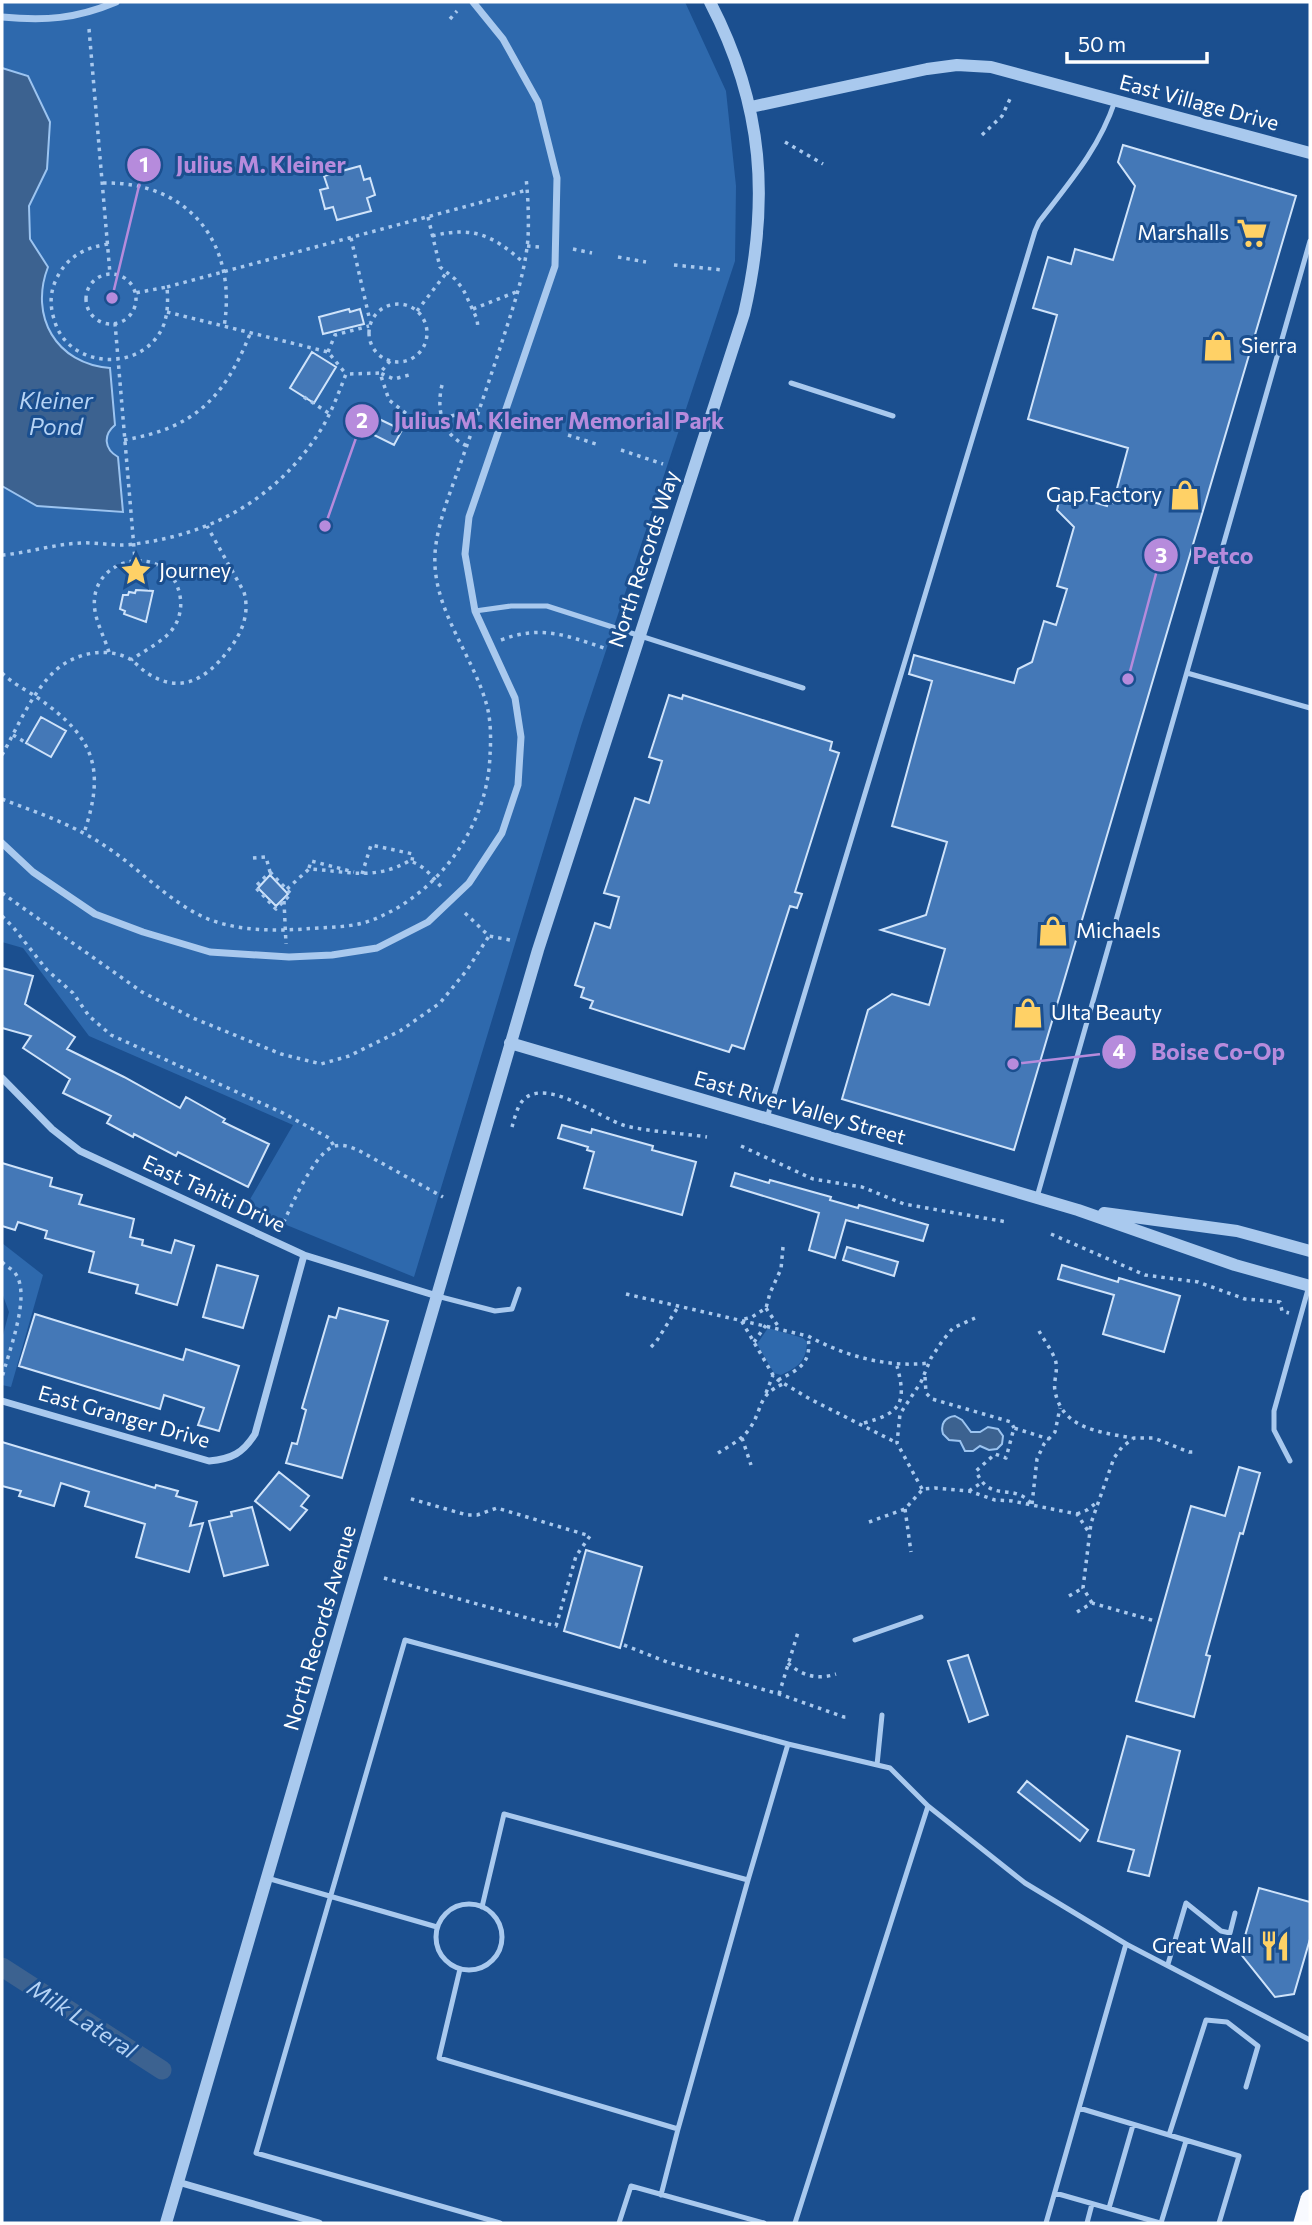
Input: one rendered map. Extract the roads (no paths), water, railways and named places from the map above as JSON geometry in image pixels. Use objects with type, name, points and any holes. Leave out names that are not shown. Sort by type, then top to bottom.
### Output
[{"type":"highway","points":[[1303,2223],[1310,2199]]},
{"type":"street","points":[[2,17],[39,20],[88,14],[117,2]]},
{"type":"street","points":[[2,843],[33,872],[95,914],[210,952],[289,957],[332,955],[377,948],[428,922],[469,883],[502,833],[518,785],[521,737],[515,698],[475,611],[465,554],[469,517],[555,266],[557,178],[538,102],[502,39],[473,2]]},
{"type":"street","name":"North Records Way","points":[[510,1043],[731,354],[752,278],[760,215],[759,175],[751,107],[740,70],[710,2]]},
{"type":"street","name":"East Village Drive","points":[[751,107],[927,69],[957,65],[991,67],[1310,153]]},
{"type":"street","name":"East River Valley Street","points":[[510,1043],[1078,1210],[1236,1265],[1310,1286]]},
{"type":"street","name":"North Records Avenue","points":[[166,2223],[510,1043]]},
{"type":"street","name":"East Tahiti Drive","points":[[2,1078],[52,1129],[80,1151],[304,1255],[437,1296]]},
{"type":"street","name":"East River Valley Street","points":[[1078,1210],[1237,1231],[1310,1251]]},
{"type":"street","name":"East Granger Drive","points":[[2,1401],[209,1461],[236,1456],[248,1446],[255,1434],[304,1255]]},
{"type":"street","points":[[177,2182],[319,2223]]},
{"type":"lane","points":[[767,1118],[1035,231],[1097,145],[1115,101]]},
{"type":"lane","points":[[1036,1198],[1310,241]]},
{"type":"lane","points":[[791,383],[893,416]]},
{"type":"lane","points":[[475,611],[511,606],[547,606],[803,688]]},
{"type":"lane","points":[[1186,673],[1310,708]]},
{"type":"lane","points":[[1290,1461],[1274,1430],[1274,1410],[1310,1286]]},
{"type":"lane","points":[[437,1296],[495,1311],[512,1309],[519,1289]]},
{"type":"lane","points":[[855,1640],[920,1617]]},
{"type":"lane","points":[[500,2223],[256,2153],[405,1640],[788,1744],[890,1768],[928,1807],[1026,1883],[1126,1944],[1310,2040]]},
{"type":"lane","points":[[877,1765],[882,1715]]},
{"type":"lane","points":[[662,2195],[678,2129],[788,1744]]},
{"type":"lane","points":[[795,2223],[928,1807]]},
{"type":"lane","points":[[482,1907],[504,1814],[748,1880]]},
{"type":"lane","points":[[267,1878],[438,1927]]},
{"type":"lane","points":[[1168,1964],[1186,1903],[1220,1931],[1230,1933],[1236,1913]]},
{"type":"lane","points":[[471,1904],[482,1907],[491,1913],[502,1932],[498,1954],[481,1968],[460,1969],[450,1965],[437,1948],[438,1927],[442,1917],[460,1906],[471,1904]]},
{"type":"lane","points":[[1046,2223],[1126,1944]]},
{"type":"lane","points":[[460,1969],[439,2058],[678,2129]]},
{"type":"lane","points":[[1169,2135],[1206,2020],[1227,2022],[1258,2046],[1245,2087]]},
{"type":"lane","points":[[1079,2108],[1239,2156],[1219,2223]]},
{"type":"lane","points":[[1109,2208],[1133,2124]]},
{"type":"lane","points":[[1055,2193],[1161,2223],[1186,2141]]},
{"type":"lane","points":[[619,2223],[631,2186],[764,2223]]},
{"type":"lane","points":[[1087,2223],[1092,2204]]},
{"type":"water","name":"Kleiner Pond","points":[[2,68],[28,76],[50,122],[47,169],[29,206],[30,239],[48,267],[42,303],[52,334],[62,347],[75,357],[91,365],[110,368],[115,425],[108,433],[107,442],[110,450],[118,457],[123,512],[37,506],[2,486]]},
{"type":"water","points":[[955,1416],[962,1420],[971,1432],[980,1432],[988,1427],[998,1429],[1003,1436],[1002,1444],[997,1449],[989,1450],[980,1446],[973,1451],[965,1451],[960,1441],[949,1440],[943,1434],[944,1422]]},
{"type":"waterway","name":"Milk Lateral","points":[[2,1967],[162,2070]]},
{"type":"place","name":"Marshalls","points":[[1252,233]]},
{"type":"place","name":"Julius M. Kleiner","points":[[112,298]]},
{"type":"place","name":"Sierra","points":[[1218,346]]},
{"type":"place","name":"Gap Factory","points":[[1185,495]]},
{"type":"place","name":"Julius M. Kleiner Memorial Park","points":[[325,526]]},
{"type":"place","name":"Journey","points":[[136,571]]},
{"type":"place","name":"Petco","points":[[1128,679]]},
{"type":"place","name":"Michaels","points":[[1053,931]]},
{"type":"place","name":"Ulta Beauty","points":[[1028,1013]]},
{"type":"place","name":"Boise Co-Op","points":[[1013,1064]]},
{"type":"place","name":"Great Wall","points":[[1275,1946]]}]
